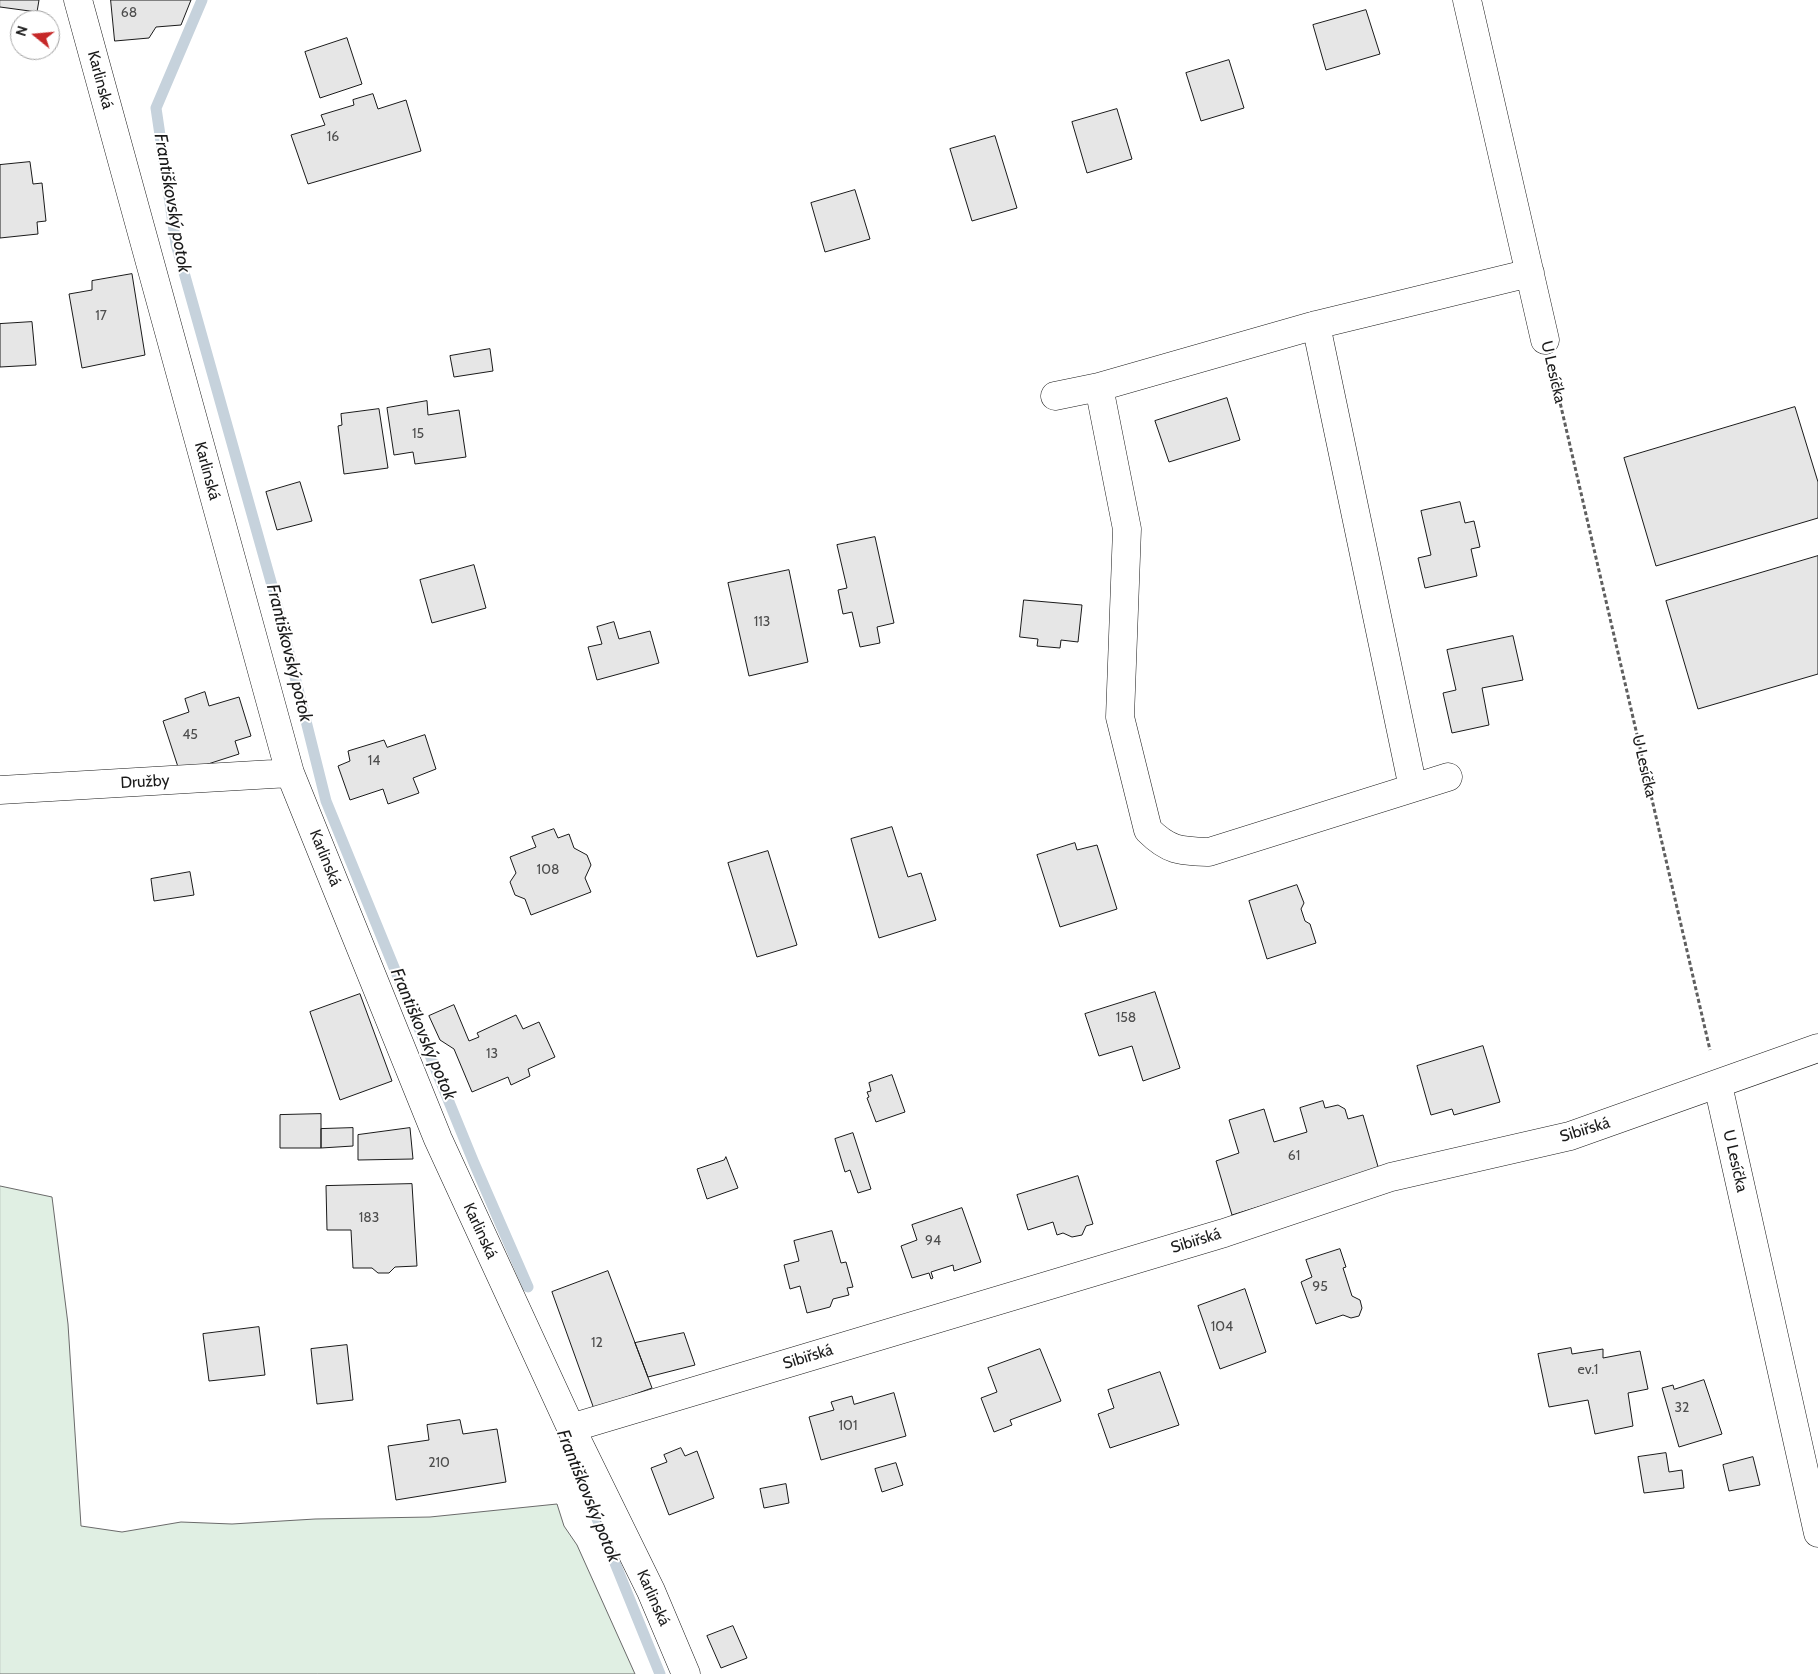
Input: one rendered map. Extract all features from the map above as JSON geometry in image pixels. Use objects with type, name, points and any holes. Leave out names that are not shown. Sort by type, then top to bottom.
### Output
[{"type":"street","name":"Karlinská","points":[[78,0],[290,773],[438,1139],[571,1428],[651,1591],[686,1674]]},
{"type":"street","name":"U Lesíčka","points":[[1467,0],[1545,340]]},
{"type":"street","points":[[1054,396],[1099,387],[1316,324],[1530,273]]},
{"type":"street","points":[[1316,324],[1413,788]]},
{"type":"street","points":[[1099,387],[1127,529],[1120,717],[1148,830],[1161,843],[1179,851],[1209,852],[1448,777]]},
{"type":"street","name":"Družby","points":[[0,790],[290,773]]},
{"type":"street","name":"Sibiřská","points":[[571,1428],[1215,1236],[1391,1177],[1570,1136],[1818,1048]]},
{"type":"street","name":"U Lesíčka","points":[[1718,1085],[1818,1533]]},
{"type":"path","name":"U Lesíčka","points":[[1545,340],[1718,1085]]},
{"type":"green space","points":[[0,1186],[52,1197],[68,1324],[81,1526],[122,1532],[181,1522],[232,1524],[315,1519],[430,1517],[557,1504],[564,1526],[577,1545],[635,1674],[0,1674]]},
{"type":"building","points":[[0,0],[39,0],[37,10],[0,7]]},
{"type":"building","points":[[111,0],[191,0],[181,25],[156,27],[149,38],[115,41]]},
{"type":"building","points":[[1366,10],[1380,54],[1326,70],[1313,25]]},
{"type":"building","points":[[347,38],[362,84],[320,98],[305,52]]},
{"type":"building","points":[[1229,60],[1244,108],[1201,121],[1186,73]]},
{"type":"building","points":[[373,94],[378,109],[406,100],[421,151],[308,184],[291,135],[325,125],[321,115],[354,105],[353,100]]},
{"type":"building","points":[[1117,109],[1132,159],[1087,173],[1072,122]]},
{"type":"building","points":[[995,136],[1017,208],[972,221],[950,149]]},
{"type":"building","points":[[30,162],[33,184],[42,183],[46,221],[37,222],[38,234],[0,238],[0,165]]},
{"type":"building","points":[[855,190],[870,239],[825,252],[811,203]]},
{"type":"building","points":[[132,274],[145,355],[82,368],[69,294],[92,290],[92,281]]},
{"type":"building","points":[[32,322],[36,365],[0,367],[0,324]]},
{"type":"building","points":[[490,349],[493,371],[454,377],[450,356]]},
{"type":"building","points":[[1227,398],[1240,440],[1169,462],[1155,421]]},
{"type":"building","points":[[427,401],[428,415],[459,410],[466,457],[415,464],[413,452],[394,455],[387,408]]},
{"type":"building","points":[[1795,407],[1818,482],[1818,518],[1656,566],[1624,458]]},
{"type":"building","points":[[379,409],[388,468],[344,474],[338,426],[342,425],[341,414]]},
{"type":"building","points":[[300,482],[312,521],[277,530],[266,492]]},
{"type":"building","points":[[1460,502],[1465,523],[1474,521],[1480,547],[1471,549],[1477,576],[1425,588],[1418,558],[1431,555],[1421,511]]},
{"type":"building","points":[[875,537],[894,623],[877,627],[880,643],[860,647],[852,612],[843,614],[838,590],[847,588],[837,545]]},
{"type":"building","points":[[1818,556],[1818,674],[1698,709],[1666,601]]},
{"type":"building","points":[[474,565],[486,608],[432,623],[420,580]]},
{"type":"building","points":[[789,570],[808,662],[749,676],[728,583]]},
{"type":"building","points":[[1024,600],[1082,605],[1078,642],[1061,640],[1060,648],[1037,646],[1038,639],[1020,637]]},
{"type":"building","points":[[614,622],[619,639],[650,631],[659,663],[597,680],[588,647],[602,644],[597,627]]},
{"type":"building","points":[[1513,636],[1523,680],[1482,688],[1489,725],[1452,733],[1443,693],[1456,690],[1447,650]]},
{"type":"building","points":[[205,692],[209,706],[239,697],[251,736],[235,741],[239,754],[180,773],[163,721],[189,712],[185,699]]},
{"type":"building","points":[[425,735],[436,769],[413,778],[419,793],[388,804],[383,789],[350,800],[338,766],[350,761],[348,751],[384,740],[387,747]]},
{"type":"building","points":[[892,827],[908,877],[921,873],[936,920],[879,938],[851,839]]},
{"type":"building","points":[[554,829],[558,838],[569,834],[574,848],[587,855],[591,865],[585,878],[591,892],[531,915],[525,899],[515,895],[510,882],[516,873],[510,857],[536,847],[532,837]]},
{"type":"building","points":[[1075,843],[1077,850],[1097,845],[1117,909],[1060,927],[1037,855]]},
{"type":"building","points":[[768,851],[797,945],[757,957],[728,863]]},
{"type":"building","points":[[190,872],[194,895],[154,901],[151,879]]},
{"type":"building","points":[[1297,885],[1304,903],[1301,909],[1305,921],[1310,924],[1316,943],[1267,959],[1249,901]]},
{"type":"building","points":[[1155,992],[1180,1068],[1143,1081],[1132,1046],[1099,1056],[1085,1014]]},
{"type":"building","points":[[360,994],[392,1081],[340,1100],[310,1012]]},
{"type":"building","points":[[454,1005],[469,1041],[479,1037],[477,1033],[516,1015],[523,1029],[539,1022],[555,1057],[528,1069],[530,1076],[511,1085],[508,1077],[472,1092],[454,1049],[440,1040],[429,1016]]},
{"type":"building","points":[[1483,1046],[1500,1102],[1454,1115],[1452,1109],[1431,1115],[1417,1066]]},
{"type":"building","points":[[892,1075],[905,1112],[876,1122],[867,1098],[869,1097],[867,1092],[871,1091],[869,1083]]},
{"type":"building","points":[[1323,1101],[1325,1108],[1338,1105],[1345,1109],[1348,1119],[1363,1115],[1379,1170],[1232,1215],[1216,1161],[1239,1153],[1229,1120],[1264,1109],[1274,1142],[1307,1132],[1300,1108]]},
{"type":"building","points":[[321,1114],[321,1148],[280,1148],[280,1115]]},
{"type":"building","points":[[353,1128],[353,1146],[321,1148],[321,1129]]},
{"type":"building","points":[[410,1128],[413,1159],[358,1160],[358,1135]]},
{"type":"building","points":[[853,1133],[871,1189],[858,1193],[850,1170],[845,1172],[835,1139]]},
{"type":"building","points":[[726,1157],[738,1188],[707,1199],[697,1169],[724,1160]]},
{"type":"building","points":[[1078,1176],[1093,1224],[1086,1226],[1082,1235],[1072,1237],[1063,1233],[1057,1235],[1053,1222],[1028,1230],[1017,1195]]},
{"type":"building","points":[[412,1184],[417,1266],[395,1267],[389,1273],[378,1273],[372,1268],[353,1268],[351,1230],[327,1230],[326,1186]]},
{"type":"building","points":[[962,1208],[981,1262],[954,1271],[953,1265],[931,1272],[933,1278],[931,1279],[929,1273],[912,1278],[901,1246],[917,1240],[912,1225]]},
{"type":"building","points":[[832,1231],[841,1263],[846,1262],[853,1287],[847,1288],[849,1295],[833,1299],[830,1307],[807,1313],[800,1286],[790,1289],[784,1265],[799,1261],[794,1241]]},
{"type":"building","points":[[1340,1249],[1346,1267],[1343,1268],[1352,1296],[1360,1300],[1362,1308],[1359,1316],[1351,1318],[1343,1315],[1316,1324],[1301,1282],[1312,1277],[1306,1260]]},
{"type":"building","points":[[608,1271],[652,1388],[594,1409],[552,1292]]},
{"type":"building","points":[[1245,1289],[1266,1352],[1220,1369],[1198,1306]]},
{"type":"building","points":[[259,1327],[265,1375],[209,1381],[203,1334]]},
{"type":"building","points":[[684,1333],[695,1365],[648,1377],[635,1343]]},
{"type":"building","points":[[347,1345],[353,1400],[317,1404],[311,1349]]},
{"type":"building","points":[[1571,1348],[1572,1354],[1603,1349],[1603,1358],[1640,1351],[1648,1389],[1628,1393],[1633,1426],[1595,1434],[1588,1400],[1549,1407],[1538,1354]]},
{"type":"building","points":[[1040,1349],[1061,1401],[1010,1420],[1012,1425],[994,1432],[981,1398],[997,1392],[988,1368]]},
{"type":"building","points":[[1160,1372],[1179,1425],[1110,1448],[1098,1414],[1114,1408],[1108,1390]]},
{"type":"building","points":[[1704,1380],[1722,1434],[1679,1447],[1662,1388],[1673,1385],[1674,1389]]},
{"type":"building","points":[[894,1393],[906,1436],[821,1460],[809,1417],[834,1410],[831,1402],[852,1396],[854,1404]]},
{"type":"building","points":[[460,1420],[463,1434],[497,1429],[506,1482],[396,1500],[388,1446],[429,1440],[427,1425]]},
{"type":"building","points":[[681,1448],[685,1456],[697,1451],[714,1498],[669,1515],[651,1468],[667,1462],[664,1455]]},
{"type":"building","points":[[1666,1453],[1669,1472],[1682,1470],[1684,1488],[1644,1493],[1638,1457]]},
{"type":"building","points":[[1753,1457],[1760,1485],[1729,1491],[1723,1465]]},
{"type":"building","points":[[896,1463],[903,1485],[882,1492],[875,1469]]},
{"type":"building","points":[[786,1484],[789,1503],[764,1508],[760,1489]]},
{"type":"building","points":[[733,1626],[747,1658],[721,1668],[707,1636]]},
{"type":"waterway","name":"Františkovský potok","points":[[202,0],[156,108],[176,244],[273,589],[326,801],[474,1163],[528,1287]]},
{"type":"waterway","name":"Františkovský potok","points":[[576,1467],[660,1674]]}]
